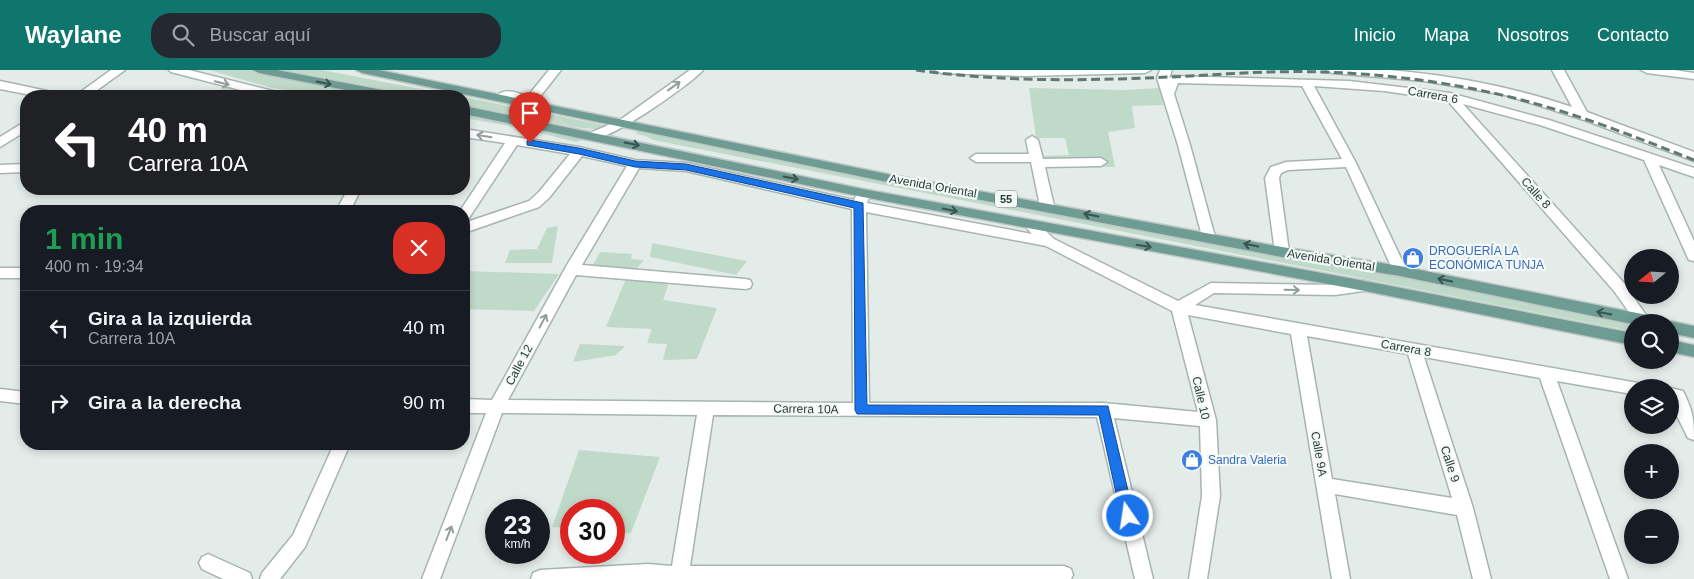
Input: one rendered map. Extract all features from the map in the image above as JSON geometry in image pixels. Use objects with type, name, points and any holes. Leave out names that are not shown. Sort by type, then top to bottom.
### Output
[{"type":"main road","points":[[259,70],[362,90]]},
{"type":"main road","name":"Avenida Oriental","points":[[362,70],[461,90]]},
{"type":"main road","name":"Avenida Oriental","points":[[470,92],[873,175],[1047,206],[1282,252],[1400,271],[1624,317]]},
{"type":"main road","name":"Avenida Oriental","points":[[470,111],[594,136],[861,199],[1032,226],[1365,286],[1624,337]]},
{"type":"main road","points":[[1679,329],[1694,332]]},
{"type":"main road","points":[[1679,348],[1694,351]]},
{"type":"street","points":[[76,90],[104,70]]},
{"type":"street","points":[[90,90],[119,70]]},
{"type":"street","points":[[175,70],[253,90]]},
{"type":"street","points":[[501,98],[506,94],[531,100],[555,70]]},
{"type":"street","points":[[594,136],[624,124],[697,70]]},
{"type":"street","points":[[946,70],[1025,72],[1146,70]]},
{"type":"street","points":[[1166,70],[1163,78],[1169,92],[1208,237]]},
{"type":"street","name":"Carrera 6","points":[[1332,70],[1429,75],[1479,86],[1582,115],[1694,157]]},
{"type":"street","points":[[1558,70],[1582,115]]},
{"type":"street","points":[[1647,70],[1694,76]]},
{"type":"street","name":"Calle 8","points":[[1429,75],[1441,84],[1451,98],[1619,286],[1642,314]]},
{"type":"street","name":"Carrera 6","points":[[1169,92],[1174,79],[1383,87],[1451,98],[1532,117],[1694,173]]},
{"type":"street","points":[[1306,83],[1350,163],[1400,271]]},
{"type":"street","points":[[0,84],[26,90]]},
{"type":"street","points":[[0,144],[20,129]]},
{"type":"street","name":"Avenida Oriental","points":[[470,134],[579,151],[635,164],[686,167],[861,199],[1049,242]]},
{"type":"street","points":[[0,144],[20,136]]},
{"type":"street","points":[[470,206],[514,140]]},
{"type":"street","points":[[1032,140],[1047,206]]},
{"type":"street","points":[[470,226],[534,204],[544,195],[579,151]]},
{"type":"street","points":[[976,158],[1101,162]]},
{"type":"street","points":[[1649,158],[1690,240],[1694,256]]},
{"type":"street","points":[[1282,252],[1272,178],[1276,170],[1286,166],[1350,163]]},
{"type":"street","name":"Calle 12","points":[[431,579],[498,405],[572,268],[635,164]]},
{"type":"street","points":[[0,169],[20,168]]},
{"type":"street","points":[[861,199],[861,410]]},
{"type":"street","name":"Carrera 8","points":[[1032,226],[1049,242],[1179,308],[1624,387]]},
{"type":"street","points":[[572,268],[745,284]]},
{"type":"street","points":[[0,273],[20,273]]},
{"type":"street","points":[[1179,308],[1211,288],[1335,290],[1365,286]]},
{"type":"street","name":"Calle 10","points":[[1179,308],[1208,420],[1211,496],[1198,579]]},
{"type":"street","name":"Calle 9A","points":[[1298,329],[1340,579]]},
{"type":"street","name":"Calle 9","points":[[1414,350],[1464,508],[1482,579]]},
{"type":"street","points":[[1546,373],[1619,579]]},
{"type":"street","points":[[0,395],[20,397]]},
{"type":"street","points":[[1679,404],[1694,433]]},
{"type":"street","name":"Carrera 10A","points":[[470,406],[861,410],[1104,410],[1208,420]]},
{"type":"street","points":[[680,575],[706,407]]},
{"type":"street","points":[[1104,410],[1144,579]]},
{"type":"street","points":[[269,579],[299,541],[339,450]]},
{"type":"street","points":[[1325,485],[1464,508]]},
{"type":"street","points":[[208,563],[243,579]]},
{"type":"street","points":[[540,579],[680,575],[998,578],[1064,575]]},
{"type":"green space","points":[[209,70],[251,70],[353,90],[286,90]]},
{"type":"green space","points":[[285,70],[322,70],[426,90],[390,90]]},
{"type":"green space","points":[[227,84],[248,90],[220,90]]},
{"type":"green space","points":[[1029,88],[1125,90],[1160,88],[1163,105],[1132,106],[1135,128],[1108,132],[1115,167],[1042,167],[1041,156],[1069,155],[1065,138],[1036,138]]},
{"type":"green space","points":[[470,98],[608,126],[605,130],[581,128],[470,106]]},
{"type":"green space","points":[[470,113],[521,123],[594,141],[582,140],[576,142],[515,127],[470,119]]},
{"type":"green space","points":[[638,129],[1624,320],[1624,329],[653,140],[636,134]]},
{"type":"green space","points":[[558,226],[552,263],[505,263],[510,250],[537,249],[547,228]]},
{"type":"green space","points":[[652,243],[747,261],[736,275],[650,257]]},
{"type":"green space","points":[[600,252],[632,254],[631,259],[644,260],[633,273],[591,268]]},
{"type":"green space","points":[[470,271],[559,274],[534,311],[470,309]]},
{"type":"green space","points":[[627,276],[669,282],[663,300],[717,308],[697,359],[663,360],[667,344],[647,343],[652,329],[606,327]]},
{"type":"green space","points":[[580,344],[625,346],[616,355],[573,362]]},
{"type":"green space","points":[[579,450],[660,457],[631,533],[625,533],[625,499],[562,499]]},
{"type":"green space","points":[[560,504],[560,527],[552,527]]},
{"type":"railway","points":[[916,70],[945,74],[1060,80],[1299,72],[1348,73],[1428,81],[1481,90],[1554,109],[1694,160]]},
{"type":"place","name":"DROGUERÍA LA ECONÓMICA TUNJA","points":[[1413,258]]},
{"type":"place","name":"Sandra Valeria","points":[[1192,460]]},
{"type":"route","points":[[530,143],[579,151],[635,164],[686,167],[859,206],[861,410],[1104,410],[1128,516]]}]
